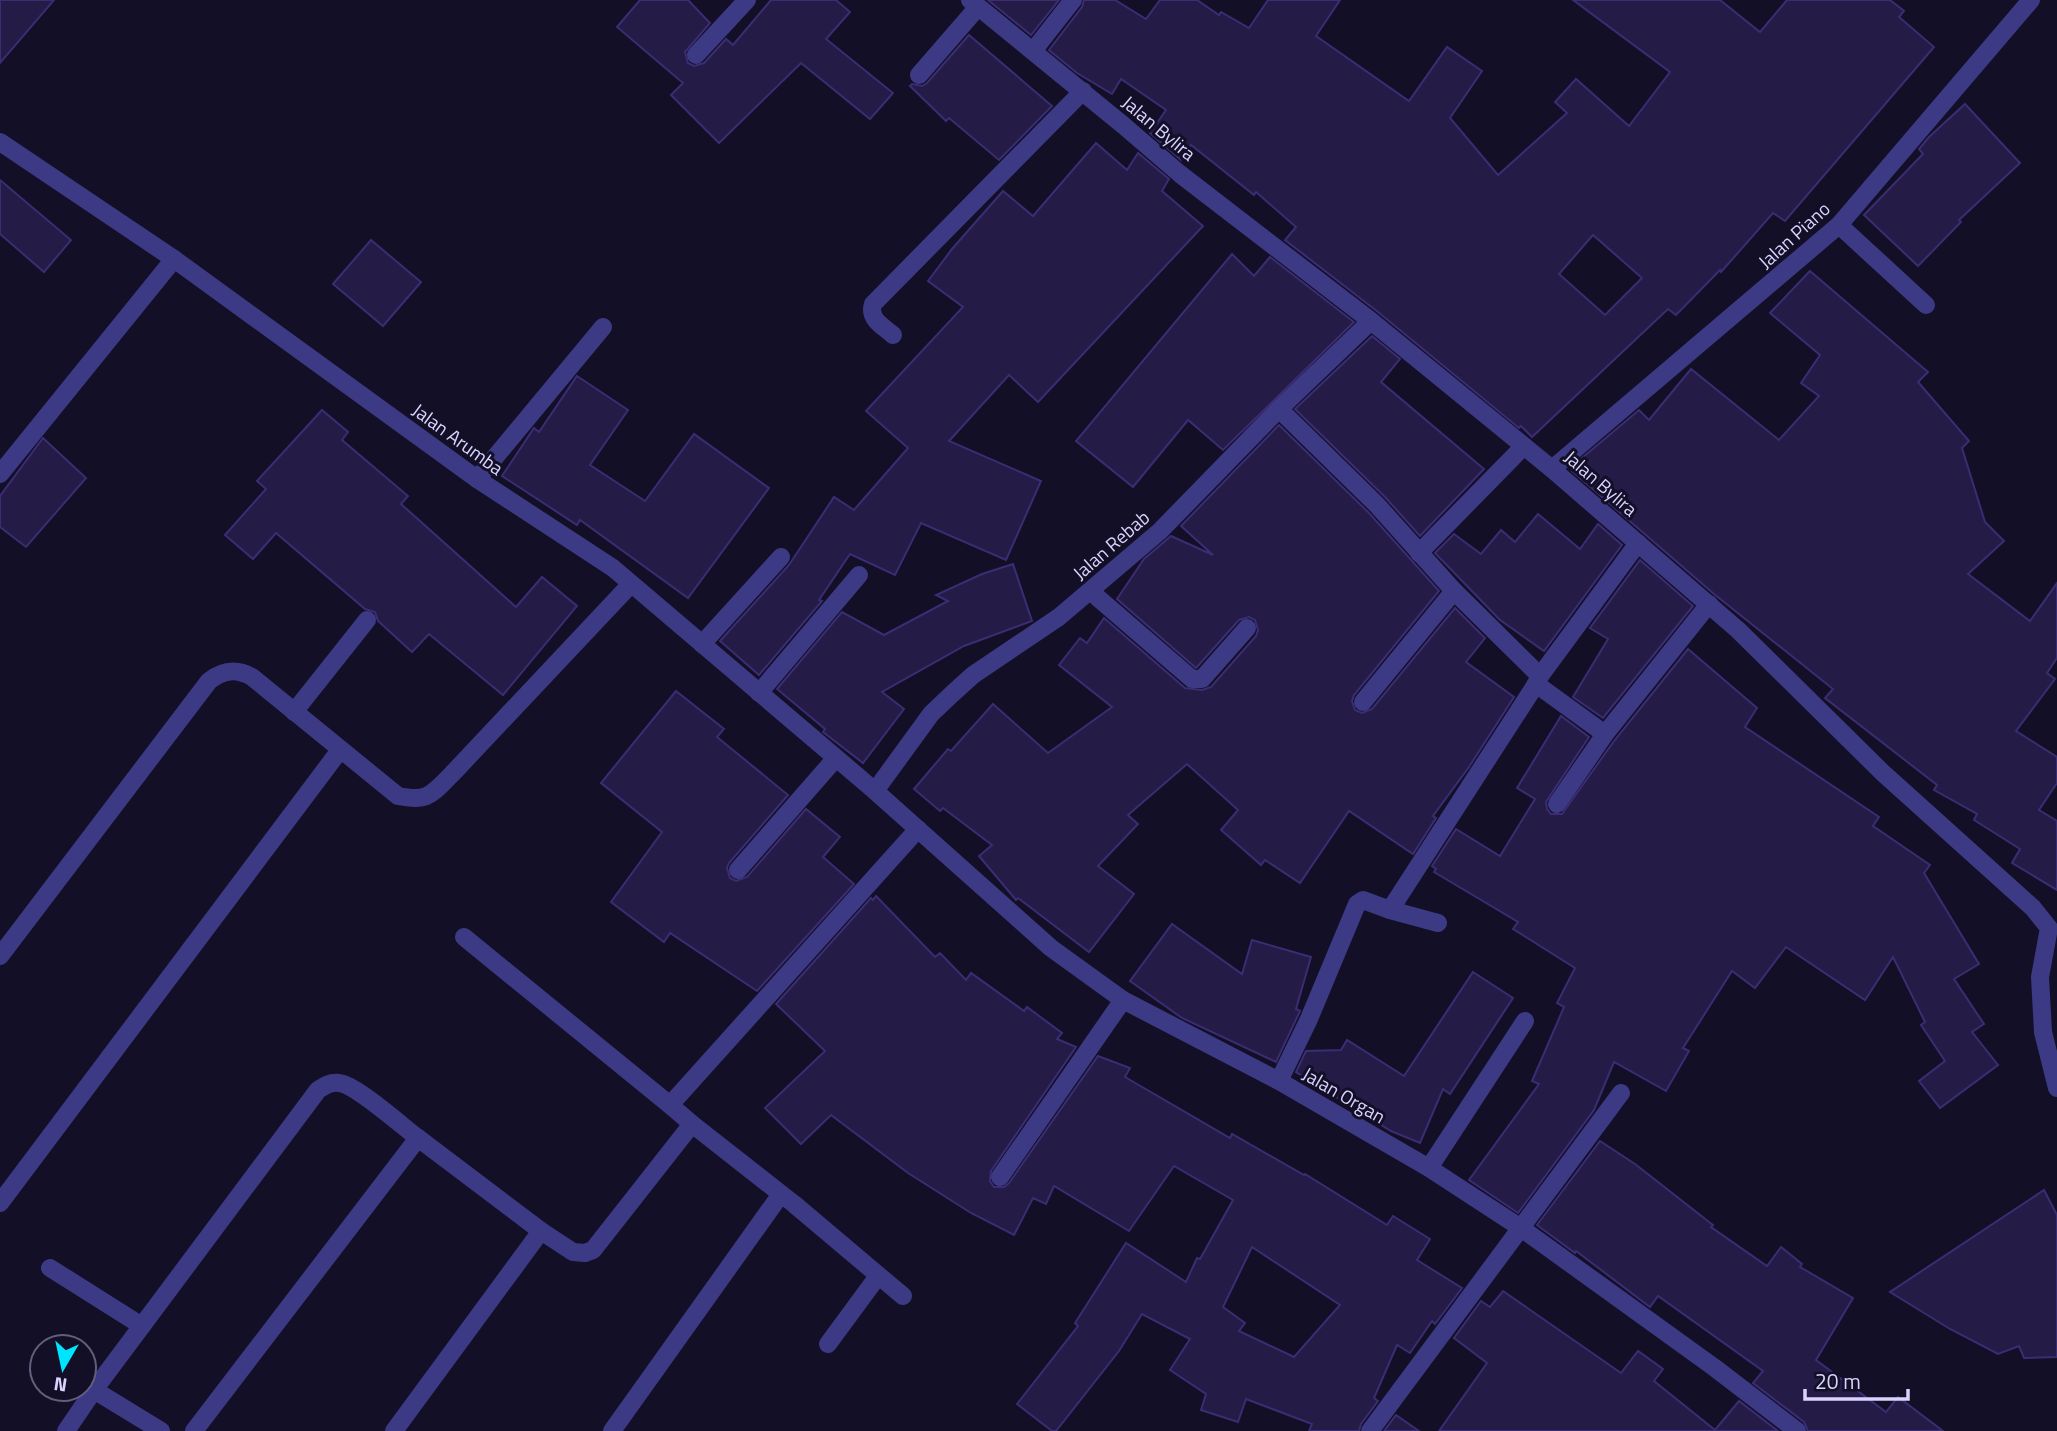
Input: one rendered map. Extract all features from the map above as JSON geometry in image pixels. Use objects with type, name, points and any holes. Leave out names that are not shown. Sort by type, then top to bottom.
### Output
[{"type":"street","points":[[696,55],[747,0]]},
{"type":"street","points":[[1033,51],[1073,0]]},
{"type":"street","name":"Jalan Piano","points":[[1552,469],[1839,225],[2031,0]]},
{"type":"street","points":[[919,75],[974,4]]},
{"type":"street","name":"Jalan Bylira","points":[[974,4],[1083,91],[1180,174],[1371,321],[1639,543],[1738,630],[1883,774],[2033,908],[2053,930],[2040,978],[2043,1032],[2057,1088]]},
{"type":"street","points":[[893,335],[873,318],[873,304],[1083,91]]},
{"type":"street","name":"Jalan Arumba","points":[[0,142],[174,258],[477,480],[612,568],[874,791]]},
{"type":"street","points":[[1839,225],[1926,305]]},
{"type":"street","points":[[0,474],[174,258]]},
{"type":"street","name":"Jalan Rebab","points":[[874,791],[931,714],[952,694],[973,675],[1059,617],[1160,531],[1279,409],[1371,321]]},
{"type":"street","points":[[477,480],[603,327]]},
{"type":"street","points":[[1279,409],[1377,505],[1538,680],[1605,734]]},
{"type":"street","points":[[1419,553],[1524,446]]},
{"type":"street","points":[[1390,910],[1538,680],[1639,543]]},
{"type":"street","points":[[702,644],[781,557]]},
{"type":"street","points":[[759,693],[859,575]]},
{"type":"street","points":[[0,956],[209,681],[219,673],[229,670],[244,673],[398,796],[418,800],[430,796],[631,584]]},
{"type":"street","points":[[1090,591],[1192,679],[1202,679],[1247,628]]},
{"type":"street","points":[[1363,702],[1454,591]]},
{"type":"street","points":[[1557,804],[1605,734],[1709,604]]},
{"type":"street","points":[[294,712],[367,620]]},
{"type":"street","points":[[0,1203],[340,750]]},
{"type":"street","points":[[738,870],[835,759]]},
{"type":"street","name":"Jalan Organ","points":[[874,791],[1051,948],[1123,1000],[1279,1081],[1429,1168],[1521,1228],[1715,1368],[1797,1431]]},
{"type":"street","points":[[670,1105],[918,829]]},
{"type":"street","points":[[1279,1081],[1309,1019],[1357,904],[1363,900],[1438,923]]},
{"type":"street","points":[[464,937],[903,1296]]},
{"type":"street","points":[[1000,1177],[1123,1000]]},
{"type":"street","points":[[1429,1168],[1525,1021]]},
{"type":"street","points":[[98,1385],[318,1090],[327,1084],[340,1082],[356,1090],[541,1231],[573,1252],[585,1253],[593,1250],[692,1124]]},
{"type":"street","points":[[1370,1431],[1621,1093]]},
{"type":"street","points":[[194,1431],[418,1138]]},
{"type":"street","points":[[612,1431],[781,1194]]},
{"type":"street","points":[[394,1431],[541,1231]]},
{"type":"street","points":[[50,1268],[142,1326]]},
{"type":"street","points":[[828,1344],[878,1276]]},
{"type":"street","points":[[98,1392],[161,1431]]},
{"type":"street","points":[[66,1431],[85,1403]]},
{"type":"building","points":[[0,0],[54,0],[0,63]]},
{"type":"building","points":[[640,0],[688,0],[710,23],[685,52],[688,63],[694,66],[704,63],[726,39],[733,45],[771,0],[836,0],[850,12],[826,39],[893,93],[870,119],[801,63],[719,143],[671,95],[683,83],[617,27]]},
{"type":"building","points":[[988,0],[1059,0],[1031,35]]},
{"type":"building","points":[[1084,0],[1115,0],[1146,19],[1160,0],[1197,0],[1219,15],[1221,12],[1249,28],[1268,0],[1340,0],[1316,36],[1409,101],[1447,47],[1482,71],[1450,118],[1498,175],[1567,113],[1555,102],[1576,79],[1629,126],[1670,72],[1573,0],[1720,0],[1760,32],[1787,0],[1890,0],[1904,11],[1899,17],[1934,47],[1785,221],[1773,213],[1721,272],[1720,270],[1676,315],[1668,309],[1532,437],[1285,240],[1296,227],[1256,192],[1254,195],[1191,145],[1181,160],[1150,133],[1166,110],[1121,79],[1112,94],[1077,73],[1049,50],[1082,7]],"holes":[[[1593,235],[1642,278],[1605,315],[1559,274]]]},
{"type":"building","points":[[969,35],[1052,106],[999,160],[949,118],[946,121],[910,86],[927,83]]},
{"type":"building","points":[[1965,104],[2020,163],[1959,220],[1961,222],[1918,266],[1864,215],[1923,154],[1919,149],[1929,137]]},
{"type":"building","points":[[1096,143],[1127,170],[1138,153],[1169,179],[1162,191],[1203,226],[1038,402],[1009,375],[949,441],[1041,481],[1006,560],[921,523],[895,575],[850,554],[819,600],[822,601],[759,675],[720,641],[789,565],[834,497],[854,510],[908,448],[866,411],[963,307],[928,281],[1003,191],[1033,216]]},
{"type":"building","points":[[0,180],[71,240],[44,272],[0,234]]},
{"type":"building","points":[[371,240],[421,282],[383,326],[333,284]]},
{"type":"building","points":[[1232,254],[1254,276],[1270,257],[1354,322],[1223,450],[1188,420],[1133,487],[1076,441]]},
{"type":"building","points":[[1810,271],[1928,372],[1918,382],[1969,441],[1962,448],[1985,522],[2004,541],[1968,574],[2030,621],[2057,583],[2057,658],[2047,673],[2055,679],[2016,731],[2057,757],[2057,783],[2039,810],[2057,821],[2057,890],[2012,863],[2020,849],[1974,820],[1977,814],[1934,790],[1937,785],[1825,698],[1833,689],[1714,594],[1572,471],[1582,458],[1639,410],[1649,420],[1691,369],[1779,440],[1819,396],[1801,383],[1820,355],[1770,313]]},
{"type":"building","points":[[1372,336],[1400,359],[1381,382],[1484,469],[1420,536],[1385,497],[1295,409]]},
{"type":"building","points":[[577,376],[628,410],[590,465],[645,501],[694,434],[769,488],[688,598],[580,520],[577,525],[502,476],[534,428],[539,432]]},
{"type":"building","points":[[322,410],[348,432],[342,440],[408,496],[401,504],[516,607],[542,577],[577,606],[503,695],[429,634],[412,652],[378,621],[375,612],[365,609],[276,533],[253,559],[225,535],[266,489],[257,481]]},
{"type":"building","points":[[1279,425],[1369,513],[1439,591],[1354,695],[1352,701],[1355,710],[1362,713],[1372,709],[1455,608],[1485,638],[1466,662],[1514,697],[1469,767],[1433,816],[1436,818],[1413,854],[1349,811],[1300,883],[1265,860],[1261,865],[1221,830],[1238,810],[1187,764],[1128,815],[1138,824],[1098,866],[1134,894],[1089,952],[1018,898],[1016,900],[979,856],[992,845],[943,808],[940,811],[914,789],[948,749],[951,751],[993,704],[1048,753],[1112,707],[1059,665],[1080,638],[1087,643],[1104,618],[1185,688],[1202,690],[1211,687],[1256,636],[1258,630],[1255,620],[1249,617],[1239,620],[1196,668],[1117,599],[1144,559],[1171,536],[1213,555],[1181,526]]},
{"type":"building","points":[[43,438],[86,478],[26,547],[0,527],[0,496]]},
{"type":"building","points":[[1538,514],[1580,549],[1598,524],[1622,545],[1544,651],[1500,620],[1435,553],[1454,534],[1481,554],[1501,530],[1515,542]]},
{"type":"building","points":[[1640,560],[1693,606],[1603,718],[1573,697],[1608,639],[1590,628]]},
{"type":"building","points":[[1013,564],[1032,621],[964,646],[882,692],[904,709],[863,763],[823,732],[825,729],[777,689],[842,612],[884,635],[948,601],[936,595],[982,574]]},
{"type":"building","points":[[1688,649],[1757,708],[1745,727],[1879,817],[1873,826],[1930,865],[1924,873],[1979,964],[1954,979],[1984,1024],[1972,1032],[1998,1065],[1940,1108],[1919,1081],[1945,1061],[1921,1025],[1925,1022],[1893,957],[1865,1000],[1786,947],[1755,988],[1732,971],[1683,1048],[1689,1051],[1666,1091],[1614,1062],[1594,1110],[1518,1213],[1469,1180],[1539,1084],[1532,1081],[1564,1007],[1557,1003],[1575,968],[1513,929],[1518,922],[1434,872],[1436,869],[1432,866],[1456,829],[1500,856],[1535,799],[1517,788],[1561,716],[1589,737],[1546,802],[1551,814],[1562,814],[1614,741]]},
{"type":"building","points":[[676,691],[724,729],[717,737],[788,795],[729,863],[727,868],[730,878],[736,881],[747,877],[806,809],[840,837],[823,857],[854,884],[757,991],[670,933],[664,942],[611,902],[662,832],[601,783]]},
{"type":"building","points":[[876,896],[935,957],[940,953],[966,980],[971,973],[1024,1011],[1027,1007],[1062,1033],[1057,1039],[1076,1047],[991,1171],[990,1181],[994,1187],[1004,1187],[1009,1183],[1098,1056],[1130,1068],[1125,1077],[1230,1138],[1232,1134],[1305,1174],[1387,1225],[1393,1216],[1430,1239],[1417,1260],[1462,1288],[1435,1324],[1432,1321],[1410,1353],[1397,1345],[1374,1398],[1378,1401],[1359,1431],[1309,1431],[1312,1424],[1246,1399],[1238,1422],[1201,1410],[1206,1394],[1170,1370],[1190,1339],[1142,1314],[1119,1351],[1056,1431],[1052,1431],[1017,1404],[1078,1326],[1075,1323],[1126,1243],[1186,1282],[1197,1258],[1200,1259],[1233,1200],[1174,1166],[1129,1231],[1054,1186],[1046,1204],[1033,1198],[1014,1235],[971,1213],[908,1173],[831,1115],[801,1144],[765,1108],[825,1051],[776,1004],[871,898],[873,900]],"holes":[[[1252,1247],[1340,1305],[1294,1357],[1239,1331],[1245,1323],[1223,1307]]]},
{"type":"building","points":[[1172,924],[1242,974],[1252,940],[1311,957],[1296,1009],[1300,1011],[1276,1062],[1182,1018],[1130,981]]},
{"type":"building","points":[[1473,972],[1513,998],[1450,1094],[1443,1089],[1420,1143],[1391,1131],[1296,1072],[1306,1051],[1341,1050],[1347,1040],[1404,1076]]},
{"type":"building","points":[[1600,1141],[1635,1164],[1713,1225],[1711,1227],[1767,1266],[1781,1247],[1802,1264],[1800,1267],[1853,1298],[1816,1360],[1886,1412],[1898,1397],[1943,1431],[1808,1431],[1804,1422],[1753,1383],[1763,1371],[1658,1296],[1650,1307],[1537,1225]]},
{"type":"building","points":[[2044,1190],[2057,1215],[2057,1357],[2024,1358],[2019,1346],[1998,1354],[1950,1329],[1890,1292]]},
{"type":"building","points":[[1503,1291],[1621,1373],[1638,1351],[1663,1369],[1654,1381],[1715,1430],[1739,1401],[1778,1431],[1439,1431],[1487,1363],[1454,1338],[1481,1301],[1490,1307]]},
{"type":"building","points":[[1396,1415],[1419,1431],[1384,1431]]}]
